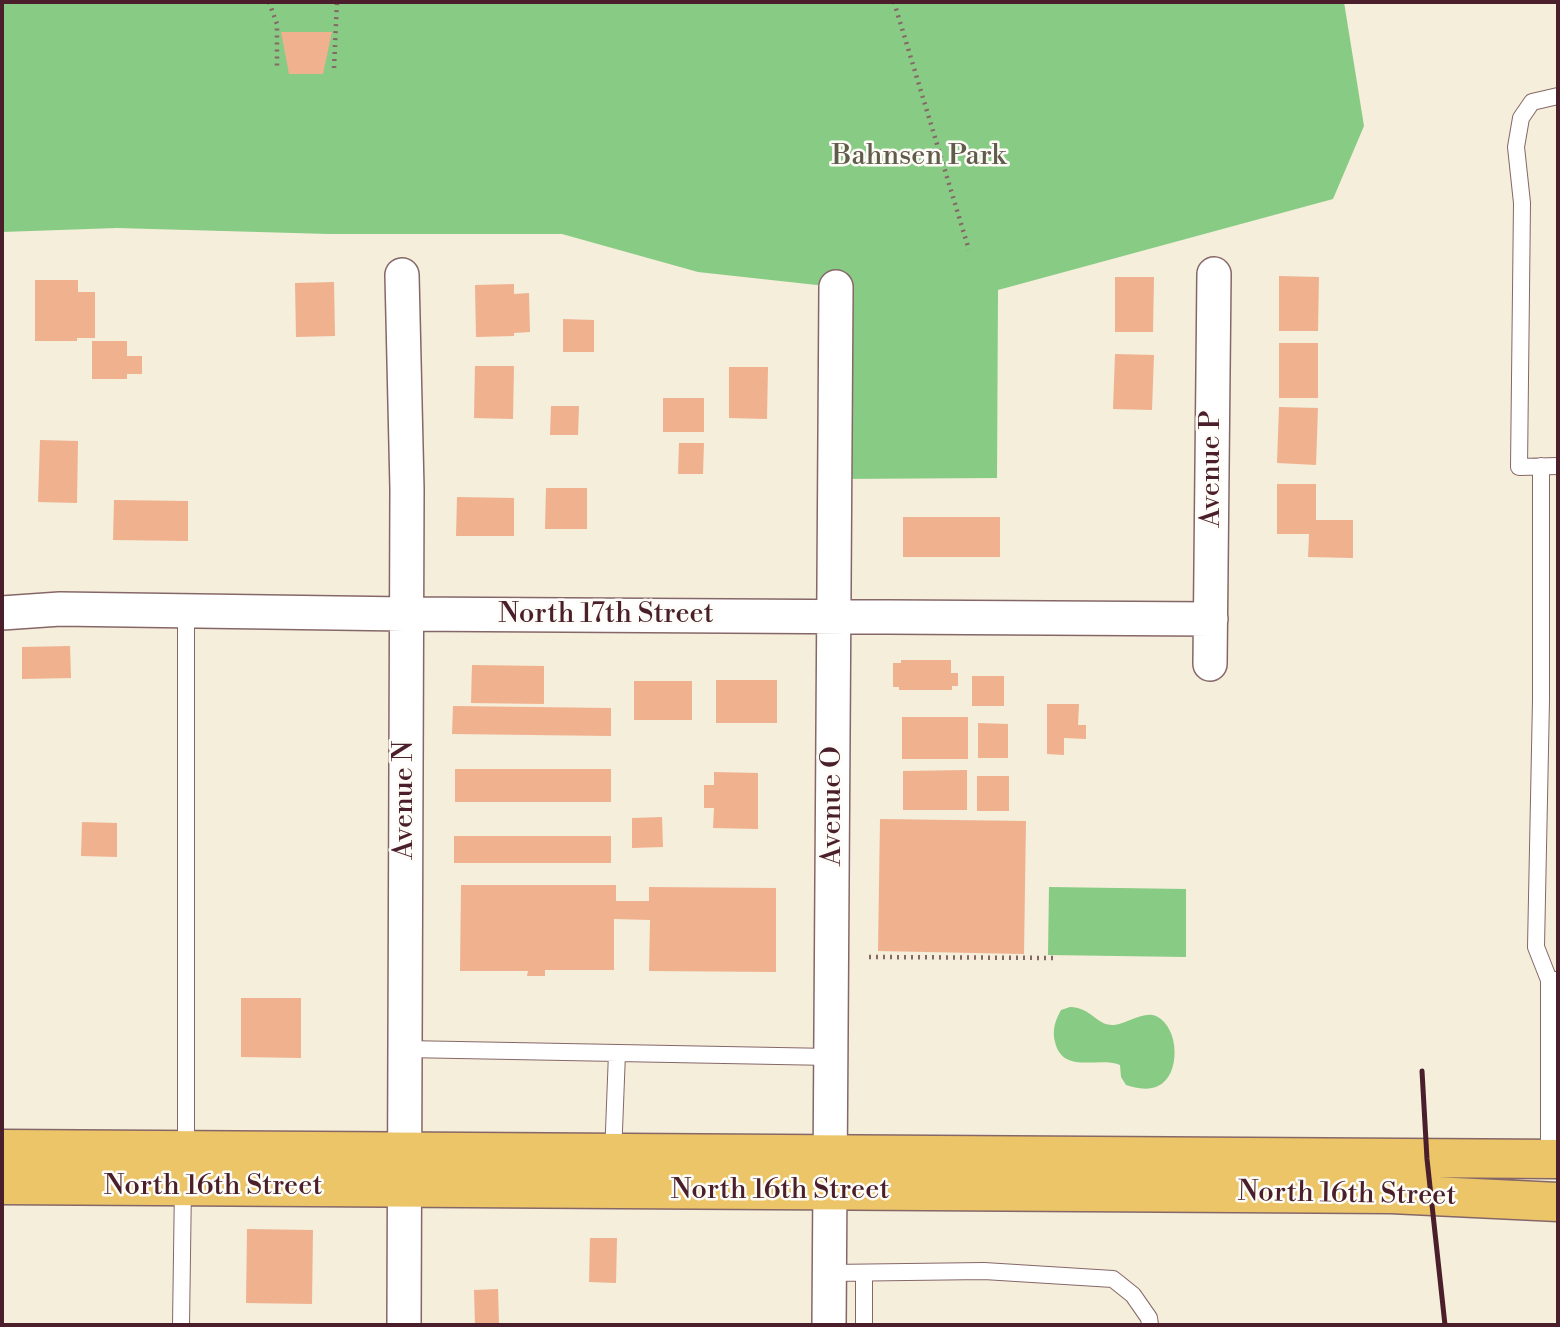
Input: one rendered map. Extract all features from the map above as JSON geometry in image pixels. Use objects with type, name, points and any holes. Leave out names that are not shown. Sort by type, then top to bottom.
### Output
[{"type":"main road","name":"North 16th Street","points":[[2,1149],[184,1169]]},
{"type":"main road","name":"North 16th Street","points":[[830,1173],[1554,1159]]},
{"type":"main road","name":"North 16th Street","points":[[2,1185],[184,1169],[830,1173],[1558,1202]]},
{"type":"street","name":"Avenue P","points":[[1210,664],[1214,274]]},
{"type":"street","name":"Avenue N","points":[[402,275],[407,489],[404,1325]]},
{"type":"street","name":"Avenue O","points":[[829,1325],[836,287]]},
{"type":"street","name":"North 17th Street","points":[[2,613],[60,609],[1211,619]]},
{"type":"lane","points":[[1558,96],[1532,102],[1521,118],[1516,146],[1522,203],[1519,467],[1558,466]]},
{"type":"lane","points":[[1541,466],[1541,700],[1536,947],[1553,980],[1554,1159]]},
{"type":"lane","points":[[181,1325],[186,611]]},
{"type":"lane","points":[[405,1049],[831,1057]]},
{"type":"lane","points":[[612,1171],[617,1053]]},
{"type":"lane","points":[[830,1273],[984,1271],[1113,1279],[1133,1295],[1149,1318],[1150,1325]]},
{"type":"lane","points":[[864,1273],[864,1325]]},
{"type":"path","points":[[270,2],[277,24],[276,69]]},
{"type":"path","points":[[334,68],[337,2]]},
{"type":"path","points":[[894,2],[970,250]]},
{"type":"path","points":[[869,957],[1056,958]]},
{"type":"green space","name":"Bahnsen Park","points":[[2,2],[1344,2],[1364,126],[1333,199],[998,290],[997,478],[835,479],[835,287],[698,272],[562,234],[329,234],[117,228],[2,232]]},
{"type":"green space","points":[[1049,887],[1186,889],[1186,957],[1048,955]]},
{"type":"green space","points":[[1070,1007],[1084,1010],[1108,1025],[1146,1015],[1156,1016],[1164,1022],[1170,1030],[1175,1051],[1171,1072],[1166,1081],[1150,1088],[1133,1087],[1126,1085],[1121,1077],[1120,1065],[1082,1063],[1065,1058],[1055,1042],[1054,1030],[1061,1010]]},
{"type":"building","points":[[281,32],[332,32],[323,74],[289,74]]},
{"type":"building","points":[[1279,276],[1319,277],[1318,331],[1279,331]]},
{"type":"building","points":[[1115,277],[1154,277],[1153,332],[1115,332]]},
{"type":"building","points":[[35,280],[78,280],[78,292],[95,292],[95,338],[35,341]]},
{"type":"building","points":[[334,282],[335,336],[296,337],[295,283]]},
{"type":"building","points":[[514,284],[514,294],[529,293],[530,332],[514,333],[514,336],[476,337],[475,285]]},
{"type":"building","points":[[563,319],[594,320],[594,352],[563,352]]},
{"type":"building","points":[[92,341],[127,341],[127,356],[142,356],[142,374],[127,374],[127,379],[92,379]]},
{"type":"building","points":[[1279,343],[1318,343],[1318,398],[1279,398]]},
{"type":"building","points":[[1115,354],[1154,355],[1152,410],[1113,409]]},
{"type":"building","points":[[475,366],[514,366],[513,419],[474,418]]},
{"type":"building","points":[[729,367],[768,367],[767,419],[729,418]]},
{"type":"building","points":[[663,398],[704,398],[704,432],[663,432]]},
{"type":"building","points":[[551,406],[579,406],[578,435],[550,435]]},
{"type":"building","points":[[1279,407],[1318,408],[1316,465],[1277,463]]},
{"type":"building","points":[[40,440],[78,441],[77,503],[38,502]]},
{"type":"building","points":[[679,443],[704,443],[703,474],[678,474]]},
{"type":"building","points":[[1277,484],[1316,484],[1316,520],[1353,520],[1353,558],[1308,557],[1309,534],[1277,534]]},
{"type":"building","points":[[546,488],[587,488],[587,529],[545,529]]},
{"type":"building","points":[[457,497],[514,498],[514,536],[456,536]]},
{"type":"building","points":[[114,500],[188,501],[188,541],[113,540]]},
{"type":"building","points":[[903,517],[1000,517],[1000,557],[903,557]]},
{"type":"building","points":[[70,646],[71,678],[22,679],[22,647]]},
{"type":"building","points":[[901,660],[951,660],[951,673],[958,673],[958,686],[952,686],[952,690],[899,690],[899,687],[893,687],[893,663],[901,663]]},
{"type":"building","points":[[472,665],[544,666],[544,704],[471,703]]},
{"type":"building","points":[[972,676],[1004,676],[1004,706],[972,706]]},
{"type":"building","points":[[716,680],[777,680],[777,723],[716,723]]},
{"type":"building","points":[[634,681],[692,681],[692,720],[634,720]]},
{"type":"building","points":[[1047,704],[1079,704],[1078,725],[1086,725],[1086,739],[1064,738],[1064,755],[1047,754]]},
{"type":"building","points":[[453,706],[611,708],[611,736],[452,734]]},
{"type":"building","points":[[902,717],[968,717],[968,759],[902,759]]},
{"type":"building","points":[[978,723],[1008,724],[1008,758],[978,758]]},
{"type":"building","points":[[455,769],[611,769],[611,802],[455,802]]},
{"type":"building","points":[[967,770],[967,810],[903,810],[903,771]]},
{"type":"building","points":[[714,772],[758,773],[758,829],[713,828],[714,808],[704,808],[704,785],[714,785]]},
{"type":"building","points":[[977,776],[1009,776],[1009,811],[977,811]]},
{"type":"building","points":[[662,817],[663,847],[632,848],[632,818]]},
{"type":"building","points":[[880,819],[1026,821],[1024,954],[878,951]]},
{"type":"building","points":[[82,822],[117,823],[117,857],[81,856]]},
{"type":"building","points":[[454,836],[611,836],[611,863],[454,863]]},
{"type":"building","points":[[461,885],[616,885],[616,901],[649,901],[649,887],[776,888],[776,972],[649,971],[650,920],[614,919],[614,970],[545,970],[545,976],[527,976],[528,971],[460,971]]},
{"type":"building","points":[[241,998],[301,998],[301,1058],[241,1057]]},
{"type":"building","points":[[247,1229],[313,1230],[312,1304],[246,1303]]},
{"type":"building","points":[[590,1238],[617,1238],[616,1283],[589,1282]]},
{"type":"building","points":[[498,1289],[499,1325],[475,1325],[474,1290]]},
{"type":"railway","points":[[1422,1071],[1427,1159],[1445,1325]]}]
